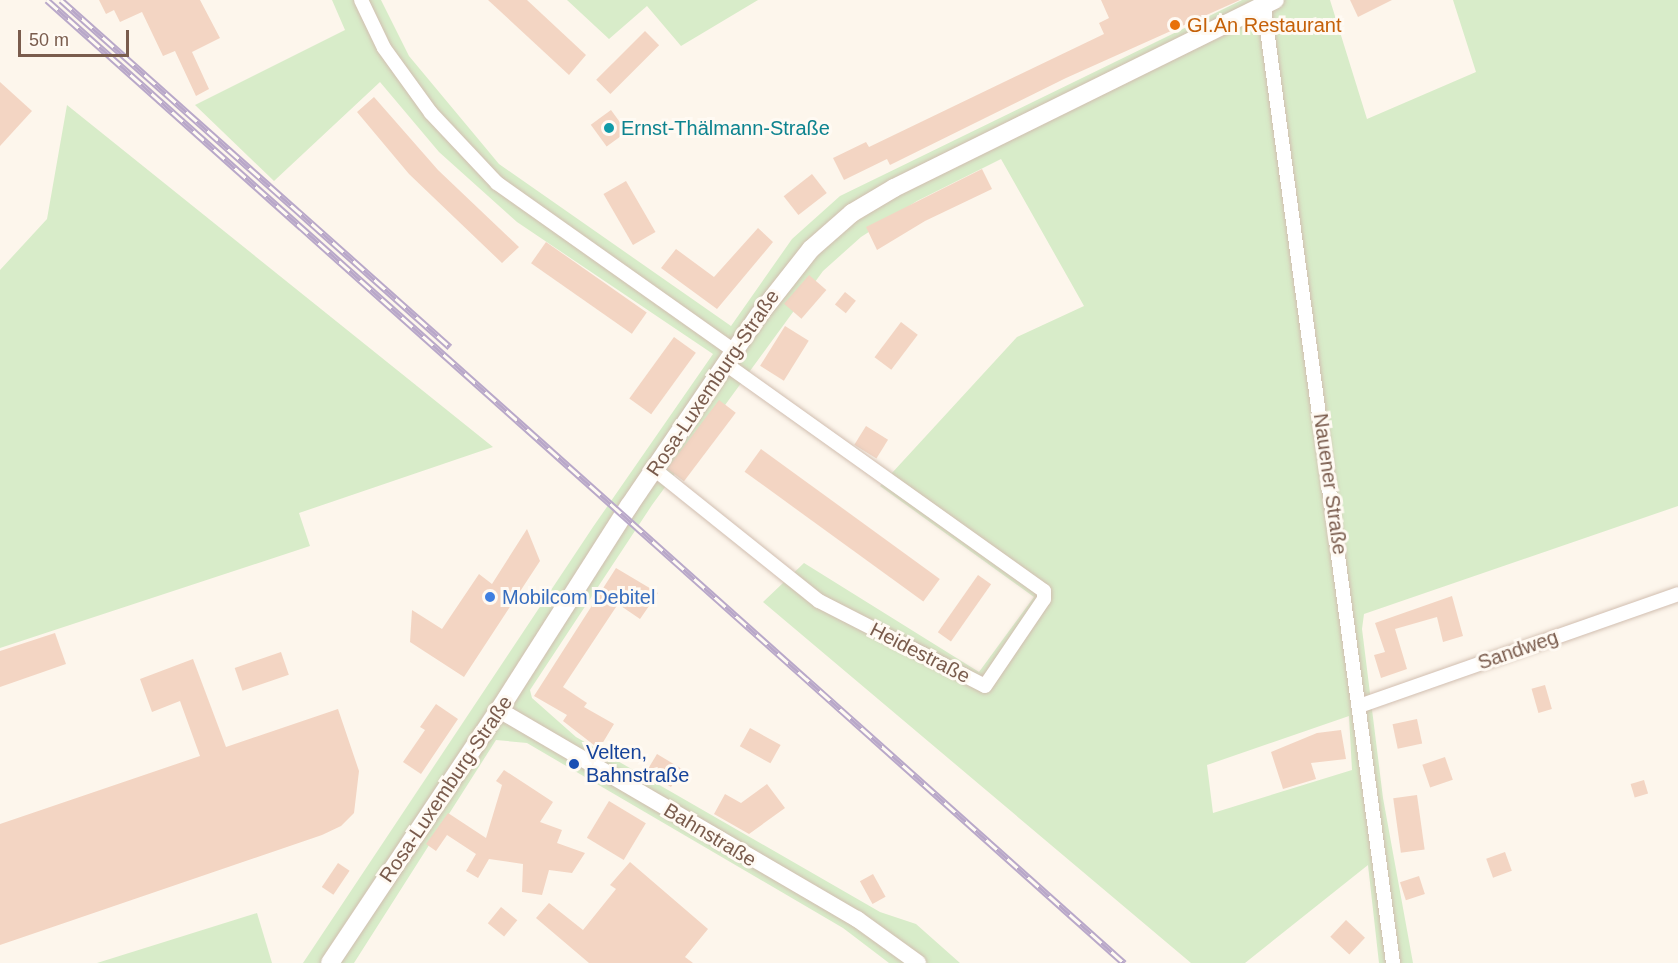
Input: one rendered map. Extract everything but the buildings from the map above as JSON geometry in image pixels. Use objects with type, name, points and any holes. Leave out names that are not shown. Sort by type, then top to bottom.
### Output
[{"type":"main road","name":"Rosa-Luxemburg-Straße","points":[[330,963],[499,710],[654,469],[787,276],[852,213],[1268,1]]},
{"type":"street","points":[[361,0],[384,48],[431,113],[497,183],[731,358]]},
{"type":"street","name":"Nauener Straße","points":[[1268,1],[1393,963]]},
{"type":"street","name":"Heidestraße","points":[[654,469],[819,601],[985,686],[1044,599],[1044,591],[731,358]]},
{"type":"street","name":"Sandweg","points":[[1359,705],[1678,594]]},
{"type":"street","name":"Bahnstraße","points":[[499,710],[857,919],[918,963]]},
{"type":"green space","points":[[332,0],[381,0],[409,56],[499,164],[731,326],[792,239],[840,196],[1242,0],[1330,0],[1367,119],[1476,72],[1453,0],[1678,0],[1678,506],[1364,614],[1362,629],[1383,798],[1413,963],[1379,963],[1368,865],[1245,963],[1191,963],[763,602],[804,563],[979,672],[1034,597],[880,486],[1017,337],[1084,306],[1001,159],[917,201],[861,237],[823,271],[652,505],[530,690],[532,698],[576,737],[880,912],[916,924],[960,963],[889,963],[843,928],[527,743],[496,740],[354,963],[303,963],[593,527],[713,354],[517,222],[439,152],[380,82],[274,181],[195,105],[345,30]],"holes":[[[1349,716],[1352,770],[1213,813],[1207,765]]]},
{"type":"green space","points":[[567,0],[758,0],[681,46],[647,6],[609,39]]},
{"type":"green space","points":[[67,105],[493,447],[299,513],[310,546],[0,648],[0,270],[47,219]]},
{"type":"green space","points":[[257,913],[272,963],[97,963]]},
{"type":"railway","points":[[47,0],[1124,963]]},
{"type":"railway","points":[[61,0],[450,347]]},
{"type":"place","name":"GI.An Restaurant","points":[[1175,25]]},
{"type":"place","name":"Ernst-Thälmann-Straße","points":[[609,128]]},
{"type":"place","name":"Mobilcom Debitel","points":[[490,597]]},
{"type":"place","name":"Velten, Bahnstraße","points":[[574,764]]}]
